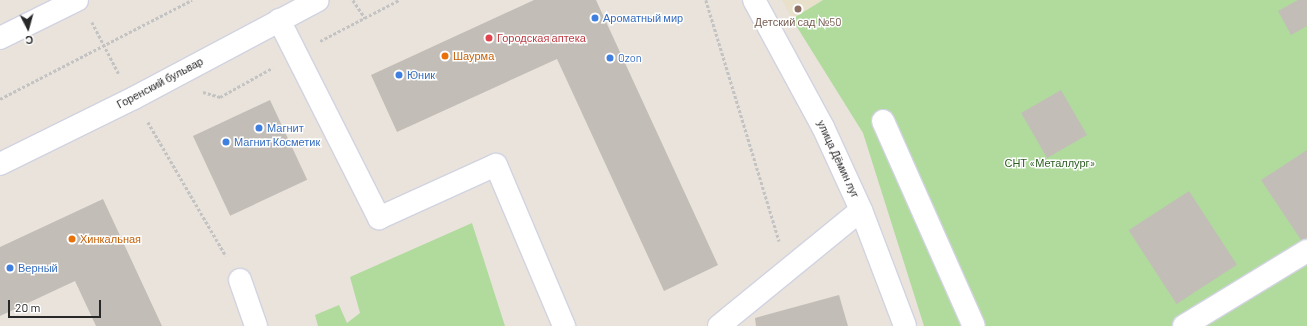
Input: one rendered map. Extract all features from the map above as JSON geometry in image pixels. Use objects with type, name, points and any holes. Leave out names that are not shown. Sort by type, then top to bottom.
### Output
[{"type":"street","points":[[0,38],[77,0]]},
{"type":"street","name":"Горенский бульвар","points":[[0,164],[134,98],[318,0]]},
{"type":"street","name":"улица Дёмин луг","points":[[754,0],[821,122],[861,210],[905,326]]},
{"type":"street","points":[[279,20],[379,218],[496,165],[564,326]]},
{"type":"street","points":[[883,121],[974,326]]},
{"type":"street","points":[[719,326],[861,210]]},
{"type":"street","points":[[1184,326],[1307,251]]},
{"type":"street","points":[[240,280],[256,326]]},
{"type":"path","points":[[0,99],[192,0]]},
{"type":"path","points":[[353,0],[365,18]]},
{"type":"path","points":[[194,96],[201,92],[220,96],[399,0]]},
{"type":"path","points":[[706,0],[788,270]]},
{"type":"path","points":[[91,21],[123,82]]},
{"type":"path","points":[[144,115],[240,280]]},
{"type":"path","points":[[141,125],[155,118]]},
{"type":"shaded area","name":"Детский сад №50","points":[[782,0],[823,0],[792,19]]},
{"type":"green space","name":"СНТ «Металлург»","points":[[823,0],[1307,0],[1307,326],[924,326],[863,133],[792,19]]},
{"type":"green space","points":[[472,223],[505,326],[318,326],[315,315],[339,305],[347,323],[360,313],[350,277]]},
{"type":"building","points":[[534,0],[596,0],[718,265],[664,291],[557,59],[397,132],[371,75]]},
{"type":"building","points":[[1298,0],[1307,0],[1307,26],[1291,35],[1278,11]]},
{"type":"building","points":[[1061,90],[1087,135],[1047,158],[1021,113]]},
{"type":"building","points":[[270,100],[307,180],[230,216],[193,136]]},
{"type":"building","points":[[1307,150],[1307,239],[1301,240],[1261,180]]},
{"type":"building","points":[[1189,191],[1237,265],[1177,304],[1129,230]]},
{"type":"building","points":[[103,199],[162,326],[96,326],[75,281],[0,316],[0,247]]},
{"type":"building","points":[[839,295],[848,326],[756,326],[755,318]]},
{"type":"place","name":"Детский сад №50","points":[[798,9]]},
{"type":"place","name":"Ароматный мир","points":[[595,18]]},
{"type":"place","name":"Городская аптека","points":[[489,38]]},
{"type":"place","name":"Шаурма","points":[[445,56]]},
{"type":"place","name":"Ozon","points":[[610,58]]},
{"type":"place","name":"Юник","points":[[399,75]]},
{"type":"place","name":"Магнит","points":[[259,128]]},
{"type":"place","name":"Магнит Косметик","points":[[226,142]]},
{"type":"place","name":"Хинкальная","points":[[72,239]]},
{"type":"place","name":"Верный","points":[[10,268]]}]
